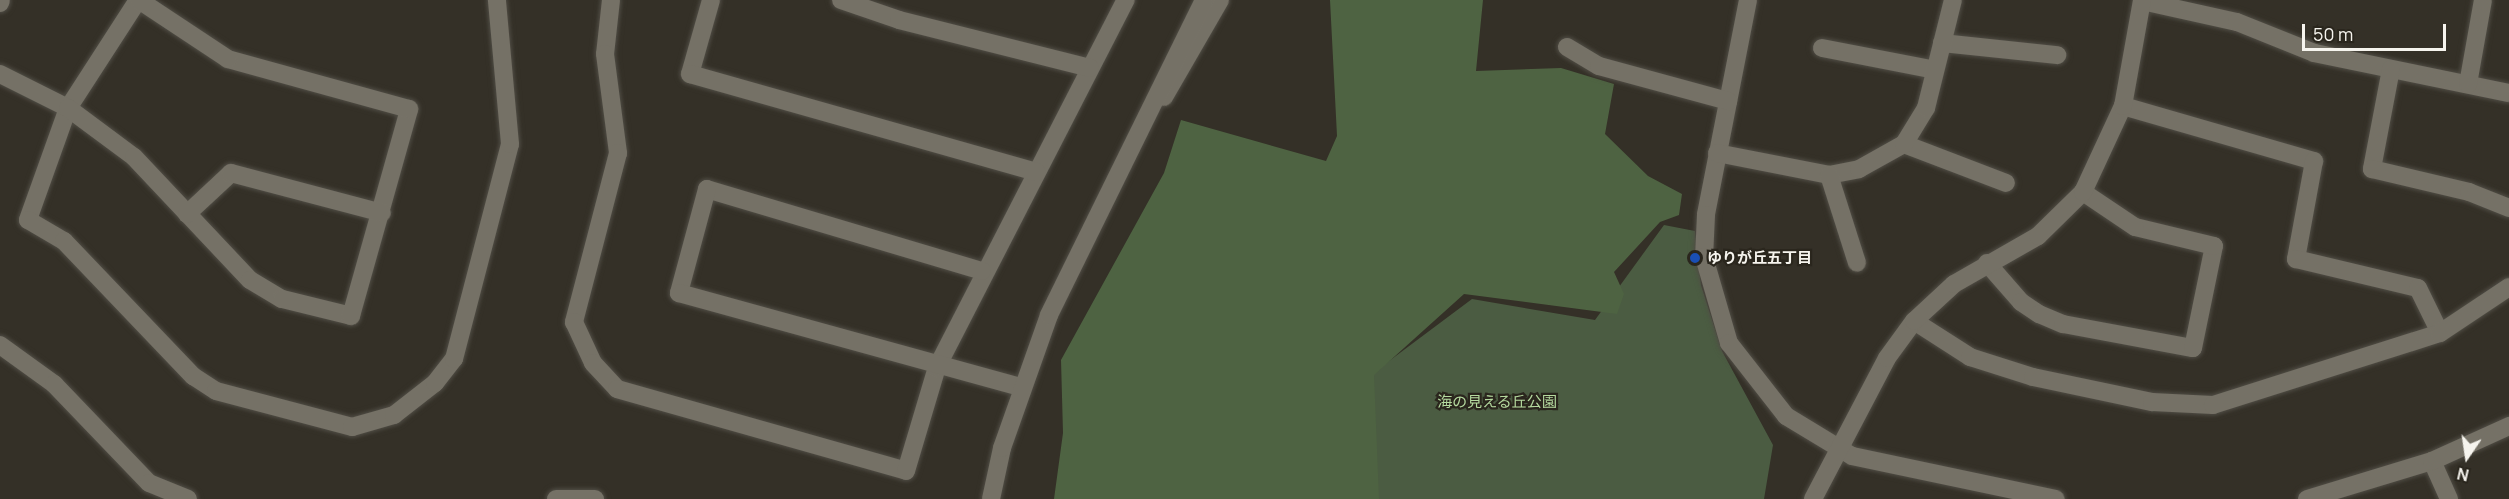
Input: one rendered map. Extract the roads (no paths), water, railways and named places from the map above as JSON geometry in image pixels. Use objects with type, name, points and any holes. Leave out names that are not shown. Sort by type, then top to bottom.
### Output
[{"type":"street","points":[[0,74],[68,108],[134,157],[250,280],[282,299],[351,316],[382,213],[409,110],[228,59],[138,0],[68,108],[28,220],[64,241],[193,376],[216,391],[351,428],[394,415],[435,383],[454,359],[510,144],[497,0]]},
{"type":"street","points":[[610,0],[605,54],[618,153],[574,322],[593,363],[617,389],[906,471],[937,367],[982,271],[1126,0]]},
{"type":"street","points":[[711,0],[690,74],[1036,172]]},
{"type":"street","points":[[841,0],[899,20],[1090,68]]},
{"type":"street","points":[[1150,118],[1169,65],[1204,0]]},
{"type":"street","points":[[991,499],[1021,387],[1049,315],[1150,118],[1220,0]]},
{"type":"street","points":[[1748,0],[1717,153],[1704,257],[1729,343],[1786,416],[1852,456],[2056,499]]},
{"type":"street","points":[[1717,153],[1829,175],[1859,169],[1904,144],[1926,108],[1953,0]]},
{"type":"street","points":[[2468,84],[2483,0]]},
{"type":"street","points":[[1813,499],[1887,358],[1914,321],[1987,263],[2038,236],[2083,192],[2123,106],[2142,1],[2237,22],[2314,53],[2509,93]]},
{"type":"street","points":[[1942,43],[2057,55]]},
{"type":"street","points":[[1567,47],[1599,66],[1728,101]]},
{"type":"street","points":[[1822,48],[1935,70]]},
{"type":"street","points":[[2391,69],[2372,169],[2469,192],[2509,208]]},
{"type":"street","points":[[2123,106],[2314,161],[2296,258],[2418,288],[2440,333]]},
{"type":"street","points":[[1904,144],[2006,183]]},
{"type":"street","points":[[187,214],[231,173],[382,213]]},
{"type":"street","points":[[1829,175],[1857,263]]},
{"type":"street","points":[[982,271],[707,189],[679,293],[937,367],[1021,387]]},
{"type":"street","points":[[1987,263],[2021,302],[2039,314],[2063,324],[2193,348],[2214,246],[2136,227],[2083,192]]},
{"type":"street","points":[[1914,321],[1970,357],[2033,377],[2152,402],[2212,405],[2440,333],[2509,287]]},
{"type":"street","points":[[0,345],[54,384],[149,483],[188,499]]},
{"type":"street","points":[[2307,499],[2432,461],[2509,426]]},
{"type":"street","points":[[2432,461],[2449,499]]},
{"type":"street","points":[[556,499],[595,499]]},
{"type":"place","name":"ゆりが丘五丁目","points":[[1695,258]]},
{"type":"park label","name":"海の見える丘公園","points":[[1497,402]]}]
